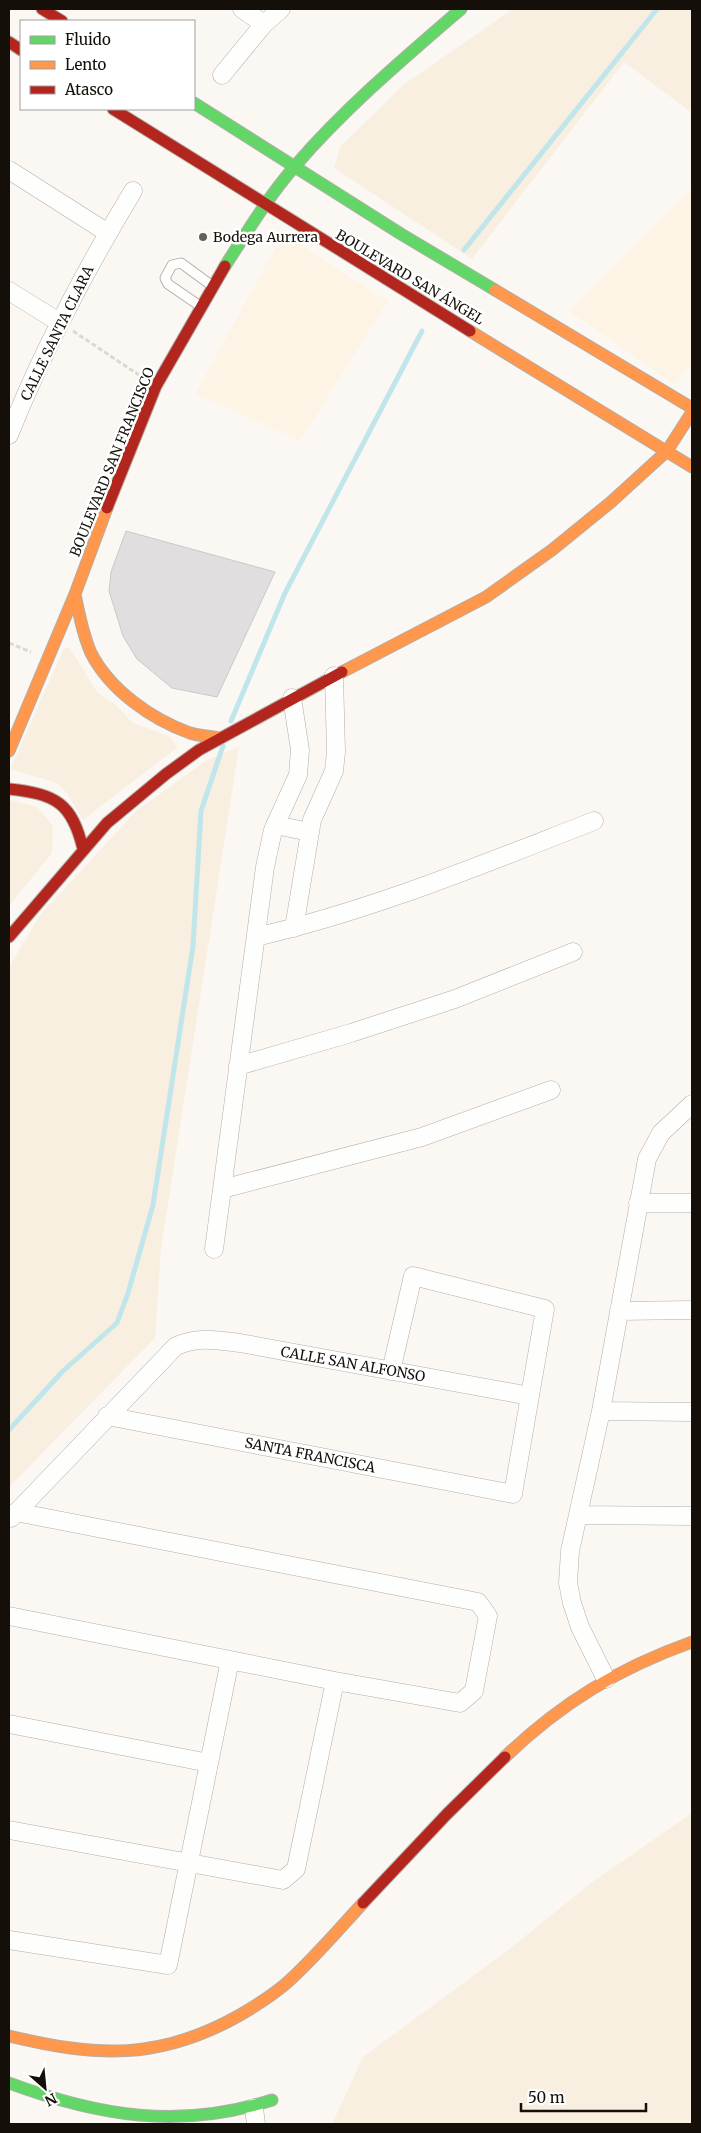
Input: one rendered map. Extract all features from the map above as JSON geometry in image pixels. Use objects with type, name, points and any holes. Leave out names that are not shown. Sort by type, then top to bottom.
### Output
[{"type":"street","points":[[42,9],[60,20]]},
{"type":"street","points":[[242,9],[264,24]]},
{"type":"street","points":[[222,75],[264,24],[281,9]]},
{"type":"street","name":"BOULEVARD SAN FRANCISCO","points":[[9,750],[75,594],[116,484],[156,386],[212,286],[265,206],[295,166],[377,80],[462,9]]},
{"type":"street","points":[[9,42],[20,49]]},
{"type":"street","points":[[9,937],[83,849],[107,823],[132,801],[199,750],[292,698],[486,597],[552,550],[611,502],[667,451],[692,410],[401,234],[195,104]]},
{"type":"street","name":"BOULEVARD SAN ÁNGEL","points":[[115,110],[265,206],[692,467]]},
{"type":"street","points":[[9,170],[108,233]]},
{"type":"street","name":"CALLE SANTA CLARA","points":[[11,423],[59,322],[133,191]]},
{"type":"street","points":[[9,291],[59,322]]},
{"type":"street","points":[[75,594],[82,626],[92,655],[113,683],[135,704],[161,719],[190,733],[220,738]]},
{"type":"street","points":[[294,928],[312,820],[334,771],[336,752],[334,676]]},
{"type":"street","points":[[214,1249],[265,867],[275,825],[298,775],[300,750],[292,698]]},
{"type":"street","points":[[9,789],[32,791],[49,797],[64,806],[75,822],[83,849]]},
{"type":"street","points":[[256,936],[294,928],[383,902],[594,821]]},
{"type":"street","points":[[275,825],[310,832]]},
{"type":"street","points":[[238,1066],[351,1033],[455,999],[573,952]]},
{"type":"street","points":[[222,1189],[422,1137],[551,1090]]},
{"type":"street","points":[[606,1679],[580,1627],[572,1603],[568,1583],[570,1551],[601,1411],[647,1159],[661,1133],[692,1104]]},
{"type":"street","points":[[638,1203],[692,1203]]},
{"type":"street","points":[[391,1371],[413,1276],[545,1308],[530,1396]]},
{"type":"street","points":[[619,1311],[692,1310]]},
{"type":"street","name":"CALLE SAN ALFONSO","points":[[107,1416],[176,1346],[190,1340],[204,1338],[530,1396]]},
{"type":"street","name":"SANTA FRANCISCA","points":[[107,1416],[513,1494],[530,1396]]},
{"type":"street","points":[[601,1411],[692,1412]]},
{"type":"street","points":[[13,1516],[107,1416]]},
{"type":"street","points":[[578,1515],[692,1516]]},
{"type":"street","points":[[9,1616],[335,1681],[460,1703],[474,1691],[488,1616],[478,1602],[13,1516]]},
{"type":"street","points":[[9,2036],[82,2051],[115,2052],[142,2050],[203,2034],[236,2018],[264,2001],[289,1981],[504,1756],[578,1696],[606,1679],[626,1667],[692,1642]]},
{"type":"street","points":[[9,1940],[168,1965],[230,1660]]},
{"type":"street","points":[[9,1830],[283,1880],[296,1869],[335,1681]]},
{"type":"street","points":[[9,1724],[209,1763]]},
{"type":"street","points":[[9,2083],[34,2093],[72,2104],[122,2114],[223,2120],[255,2116],[272,2100]]},
{"type":"lane","points":[[200,306],[168,284],[165,278],[172,265],[181,264],[212,286]]},
{"type":"path","points":[[59,322],[156,386]]},
{"type":"shaded area","points":[[513,9],[692,9],[692,113],[624,62],[472,259],[334,168],[340,147],[403,85]]},
{"type":"shaded area","points":[[692,187],[692,362],[675,385],[569,311]]},
{"type":"shaded area","points":[[283,234],[388,301],[300,441],[195,394]]},
{"type":"shaded area","points":[[64,648],[70,648],[97,692],[116,705],[133,723],[169,736],[178,747],[83,820],[66,792],[57,783],[10,769]]},
{"type":"shaded area","points":[[239,747],[161,1249],[155,1338],[9,1487],[9,967],[40,915],[136,811],[207,760]]},
{"type":"shaded area","points":[[11,800],[37,807],[53,826],[52,853],[9,906],[9,802]]},
{"type":"shaded area","points":[[692,1813],[692,2124],[332,2124],[363,2057],[508,1950],[591,1883]]},
{"type":"building","points":[[126,531],[275,572],[217,697],[172,688],[137,659],[123,636],[109,591],[111,572]]},
{"type":"waterway","points":[[464,250],[657,9]]},
{"type":"waterway","points":[[231,721],[285,593],[422,331]]},
{"type":"waterway","points":[[9,1430],[63,1371],[117,1323],[128,1293],[153,1205],[193,946],[201,811],[223,746]]},
{"type":"traffic: fast","points":[[225,266],[276,190],[314,145],[375,85],[461,9]]},
{"type":"traffic: fast","points":[[195,104],[401,234],[495,290]]},
{"type":"traffic: fast","points":[[9,2083],[75,2104],[139,2115],[172,2117],[205,2115],[272,2100]]},
{"type":"traffic: slow","points":[[495,290],[692,408]]},
{"type":"traffic: slow","points":[[470,331],[692,467]]},
{"type":"traffic: slow","points":[[342,672],[486,597],[552,550],[611,502],[667,451],[692,412]]},
{"type":"traffic: slow","points":[[9,751],[75,594],[107,508]]},
{"type":"traffic: slow","points":[[75,594],[83,632],[91,653],[99,666],[120,691],[133,702],[175,727],[193,734],[220,738]]},
{"type":"traffic: slow","points":[[505,1757],[548,1720],[592,1689],[640,1663],[692,1642]]},
{"type":"traffic: slow","points":[[9,2036],[70,2048],[99,2051],[127,2051],[182,2041],[240,2015],[272,1995],[300,1971],[363,1903]]},
{"type":"traffic: jam","points":[[42,9],[60,20]]},
{"type":"traffic: jam","points":[[9,42],[20,49]]},
{"type":"traffic: jam","points":[[115,110],[470,331]]},
{"type":"traffic: jam","points":[[107,508],[156,386],[225,266]]},
{"type":"traffic: jam","points":[[9,937],[107,823],[166,774],[199,750],[342,672]]},
{"type":"traffic: jam","points":[[9,789],[39,794],[59,804],[67,811],[73,821],[79,833],[83,849]]},
{"type":"traffic: jam","points":[[363,1903],[447,1814],[505,1757]]},
{"type":"place","name":"Bodega Aurrera","points":[[203,237]]}]
